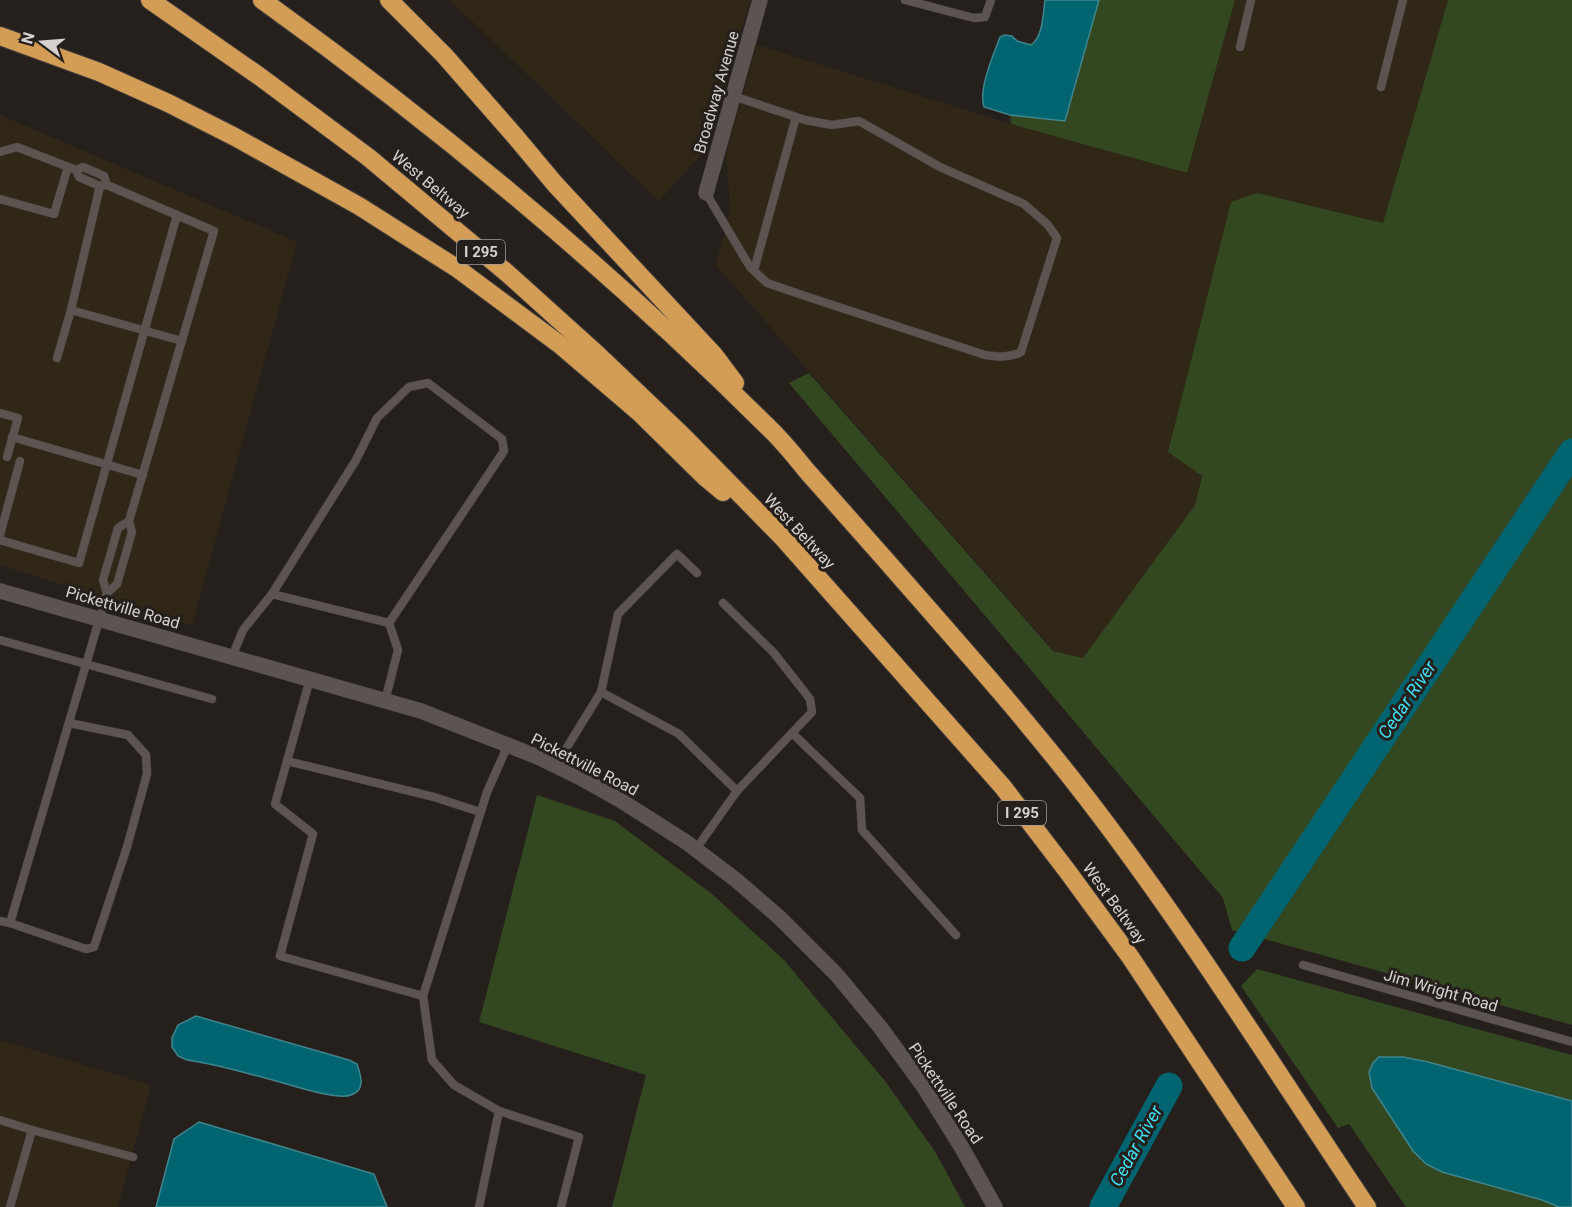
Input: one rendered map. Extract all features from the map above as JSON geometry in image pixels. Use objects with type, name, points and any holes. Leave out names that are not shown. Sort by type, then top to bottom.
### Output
[{"type":"highway","name":"West Beltway","points":[[150,0],[259,76],[359,151],[507,273],[675,428],[783,538],[1003,787],[1131,958],[1296,1207]]},
{"type":"highway","points":[[262,0],[403,105],[609,275],[771,430]]},
{"type":"highway","points":[[388,0],[444,55],[555,184],[714,355],[771,430],[1033,730],[1150,884],[1225,991],[1367,1207]]},
{"type":"highway","points":[[0,36],[99,72],[235,137],[359,206],[458,269],[559,344],[641,414],[705,477],[783,538]]},
{"type":"street","name":"Broadway Avenue","points":[[706,194],[760,0]]},
{"type":"street","name":"Pickettville Road","points":[[0,591],[421,711],[556,765],[620,800],[696,849],[736,880],[780,918],[836,974],[880,1027],[924,1087],[995,1207]]},
{"type":"lane","points":[[905,0],[974,18],[986,17],[991,0]]},
{"type":"lane","points":[[1239,47],[1251,0]]},
{"type":"lane","points":[[1381,87],[1403,0]]},
{"type":"lane","points":[[706,194],[750,267],[767,282],[985,355],[1010,357],[1021,352],[1057,238],[1048,225],[1024,204],[940,167],[859,121],[832,125],[796,117],[733,96]]},
{"type":"lane","points":[[754,270],[796,117]]},
{"type":"lane","points":[[0,152],[16,147],[72,169],[84,167],[104,176],[104,185],[57,358]]},
{"type":"lane","points":[[0,199],[54,214],[72,169]]},
{"type":"lane","points":[[10,923],[107,593],[117,584],[132,532],[129,521],[214,231],[104,185]]},
{"type":"lane","points":[[0,540],[79,563],[177,215]]},
{"type":"lane","points":[[71,310],[182,341]]},
{"type":"lane","points":[[232,657],[243,630],[272,594],[362,450],[377,418],[409,387],[428,383],[502,439],[504,451],[389,623]]},
{"type":"lane","points":[[0,413],[18,418],[7,457]]},
{"type":"lane","points":[[12,437],[142,475]]},
{"type":"lane","points":[[0,535],[20,460]]},
{"type":"lane","points":[[107,593],[103,580],[118,528],[129,521]]},
{"type":"lane","points":[[556,765],[601,692],[618,614],[677,554],[697,573]]},
{"type":"lane","points":[[272,594],[389,623]]},
{"type":"lane","points":[[696,849],[736,791],[812,712],[810,699],[774,653],[723,603]]},
{"type":"lane","points":[[385,701],[398,650],[389,623]]},
{"type":"lane","points":[[0,640],[212,699]]},
{"type":"lane","points":[[310,680],[275,804],[313,834],[280,956],[423,996]]},
{"type":"lane","points":[[601,692],[679,734],[736,791]]},
{"type":"lane","points":[[0,921],[86,948],[94,947],[127,847],[147,774],[146,755],[128,735],[69,723]]},
{"type":"lane","points":[[792,734],[860,798],[862,830],[956,935]]},
{"type":"lane","points":[[508,745],[486,792],[423,996],[432,1060],[454,1085],[499,1111],[579,1137],[561,1207]]},
{"type":"lane","points":[[286,761],[434,797],[480,812]]},
{"type":"lane","name":"Jim Wright Road","points":[[1303,965],[1572,1042]]},
{"type":"lane","points":[[478,1207],[499,1111]]},
{"type":"lane","points":[[0,1120],[133,1157]]},
{"type":"lane","points":[[10,1207],[32,1130]]},
{"type":"shaded area","points":[[450,0],[750,0],[708,147],[659,201]]},
{"type":"shaded area","points":[[1235,0],[1448,0],[1383,223],[1257,193],[1195,505],[1083,658],[1054,651],[716,265],[730,210],[726,154],[757,45],[1011,124],[1187,173]]},
{"type":"shaded area","points":[[0,115],[297,242],[192,625],[0,565]]},
{"type":"shaded area","points":[[0,1040],[151,1085],[118,1207],[0,1207]]},
{"type":"green space","points":[[1099,0],[1235,0],[1187,173],[1011,124],[1010,115],[1065,120]]},
{"type":"green space","points":[[1448,0],[1572,0],[1572,1025],[1232,930],[1223,898],[789,383],[809,373],[1053,651],[1083,658],[1195,505],[1202,476],[1168,452],[1231,202],[1257,193],[1383,223]]},
{"type":"green space","points":[[537,795],[615,821],[712,894],[784,960],[885,1081],[936,1153],[965,1207],[612,1207],[646,1075],[479,1022]]},
{"type":"green space","points":[[1257,969],[1572,1055],[1572,1101],[1428,1062],[1426,1164],[1458,1177],[1559,1207],[1406,1207],[1349,1124],[1338,1128],[1241,986]]},
{"type":"water","points":[[1045,0],[1099,0],[1065,121],[1010,115],[984,107],[985,81],[1000,37],[1012,36],[1017,41],[1031,45],[1040,31]]},
{"type":"water","points":[[196,1016],[349,1060],[357,1064],[361,1086],[356,1093],[351,1095],[335,1096],[228,1068],[187,1060],[178,1056],[172,1047],[172,1038],[178,1025]]},
{"type":"water","points":[[1379,1057],[1403,1057],[1428,1062],[1572,1101],[1572,1207],[1559,1207],[1542,1200],[1442,1172],[1426,1164],[1413,1151],[1372,1088],[1369,1072]]},
{"type":"water","points":[[199,1122],[374,1174],[387,1207],[156,1207],[174,1139]]},
{"type":"waterway","name":"Cedar River","points":[[1242,948],[1572,452]]},
{"type":"waterway","name":"Cedar River","points":[[1103,1207],[1169,1086]]}]
